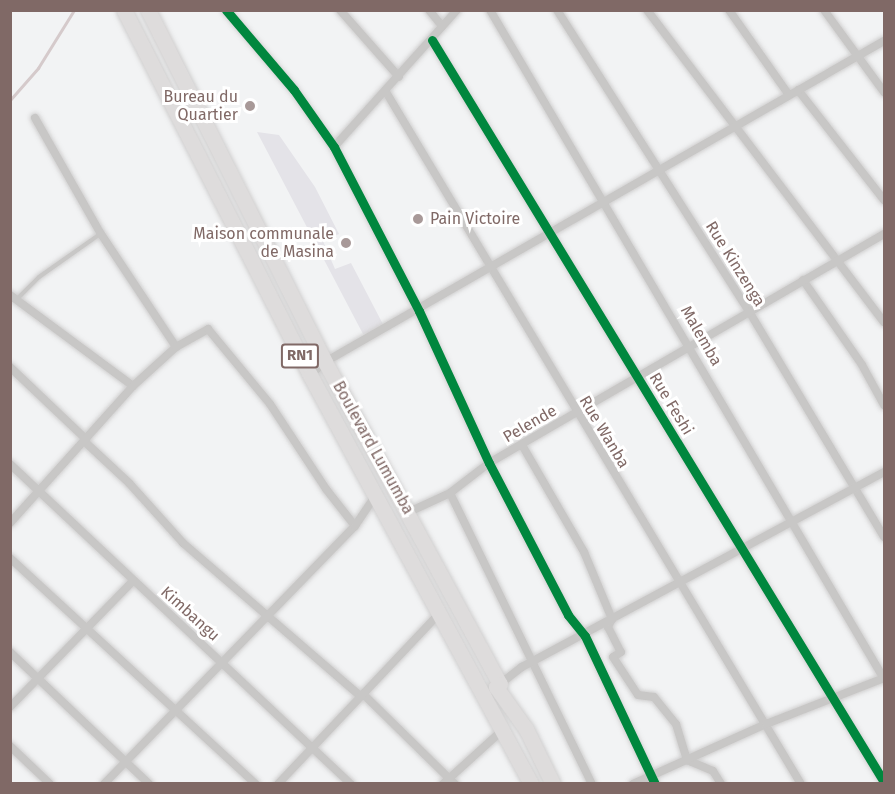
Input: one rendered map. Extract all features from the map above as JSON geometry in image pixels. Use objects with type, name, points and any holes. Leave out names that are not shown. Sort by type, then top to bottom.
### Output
[{"type":"highway","name":"Boulevard Lumumba","points":[[124,10],[310,375],[439,614],[494,689]]},
{"type":"highway","name":"Boulevard Lumumba","points":[[148,10],[325,362],[409,512],[494,689],[507,731],[531,783]]},
{"type":"highway","points":[[494,689],[522,783]]},
{"type":"highway","points":[[494,689],[526,729],[553,783]]},
{"type":"highway","name":"Boulevard Lumumba","points":[[507,731],[547,783]]},
{"type":"street","points":[[226,10],[294,90],[334,147],[419,311],[489,463],[568,615],[585,636],[655,783]]},
{"type":"street","points":[[340,10],[399,77]]},
{"type":"street","points":[[429,10],[442,26]]},
{"type":"street","points":[[334,147],[386,92],[457,10]]},
{"type":"street","name":"Malemba","points":[[490,10],[604,205],[691,346],[791,522],[884,678]]},
{"type":"street","name":"Rue Kinzenga","points":[[557,10],[750,313],[885,537]]},
{"type":"street","points":[[647,10],[733,127],[885,322]]},
{"type":"street","points":[[729,10],[789,95]]},
{"type":"street","points":[[824,10],[885,92]]},
{"type":"street","name":"Rue Feshi","points":[[432,40],[885,782]]},
{"type":"street","points":[[310,375],[325,362],[604,205],[733,127],[885,41]]},
{"type":"street","points":[[798,90],[885,200]]},
{"type":"street","name":"Rue Wanba","points":[[386,92],[494,268],[576,413],[801,783]]},
{"type":"street","points":[[35,118],[101,234],[177,347]]},
{"type":"street","name":"Pelende","points":[[409,512],[450,493],[489,463],[750,313],[835,259],[885,234]]},
{"type":"street","points":[[803,280],[862,365],[885,405]]},
{"type":"street","points":[[13,297],[133,386]]},
{"type":"street","points":[[10,523],[133,386],[177,347],[208,329],[270,404],[326,489],[355,526]]},
{"type":"street","points":[[10,367],[129,483],[183,543],[362,695],[449,781],[507,731]]},
{"type":"street","points":[[522,445],[584,552],[612,619],[608,627],[621,652],[613,657],[638,695],[654,698],[676,724],[687,760]]},
{"type":"street","name":"Kimbangu","points":[[10,464],[351,783]]},
{"type":"street","points":[[494,689],[612,619],[854,486],[885,472]]},
{"type":"street","points":[[450,493],[536,662],[592,783]]},
{"type":"street","points":[[104,783],[176,713],[355,526],[375,496]]},
{"type":"street","points":[[10,558],[176,713],[256,783]]},
{"type":"street","points":[[10,707],[133,580]]},
{"type":"street","points":[[278,783],[439,614]]},
{"type":"street","points":[[10,652],[149,783]]},
{"type":"street","points":[[633,783],[766,724],[884,678]]},
{"type":"street","points":[[10,746],[50,783]]},
{"type":"street","points":[[687,760],[713,771],[721,783]]},
{"type":"lane","points":[[13,297],[64,258],[101,234]]},
{"type":"shaded area","points":[[257,132],[279,135],[315,187],[339,234],[323,241],[335,269],[351,263],[386,330],[363,334]]},
{"type":"waterway","points":[[10,100],[38,68],[74,10]]},
{"type":"cycle path","points":[[226,10],[294,90],[334,147],[419,311],[489,463],[568,615],[585,636],[655,784]]},
{"type":"cycle path","points":[[432,40],[884,782]]},
{"type":"place","name":"Bureau du Quartier","points":[[250,106]]},
{"type":"place","name":"Pain Victoire","points":[[418,219]]},
{"type":"place","name":"Maison communale de Masina","points":[[346,243]]}]
